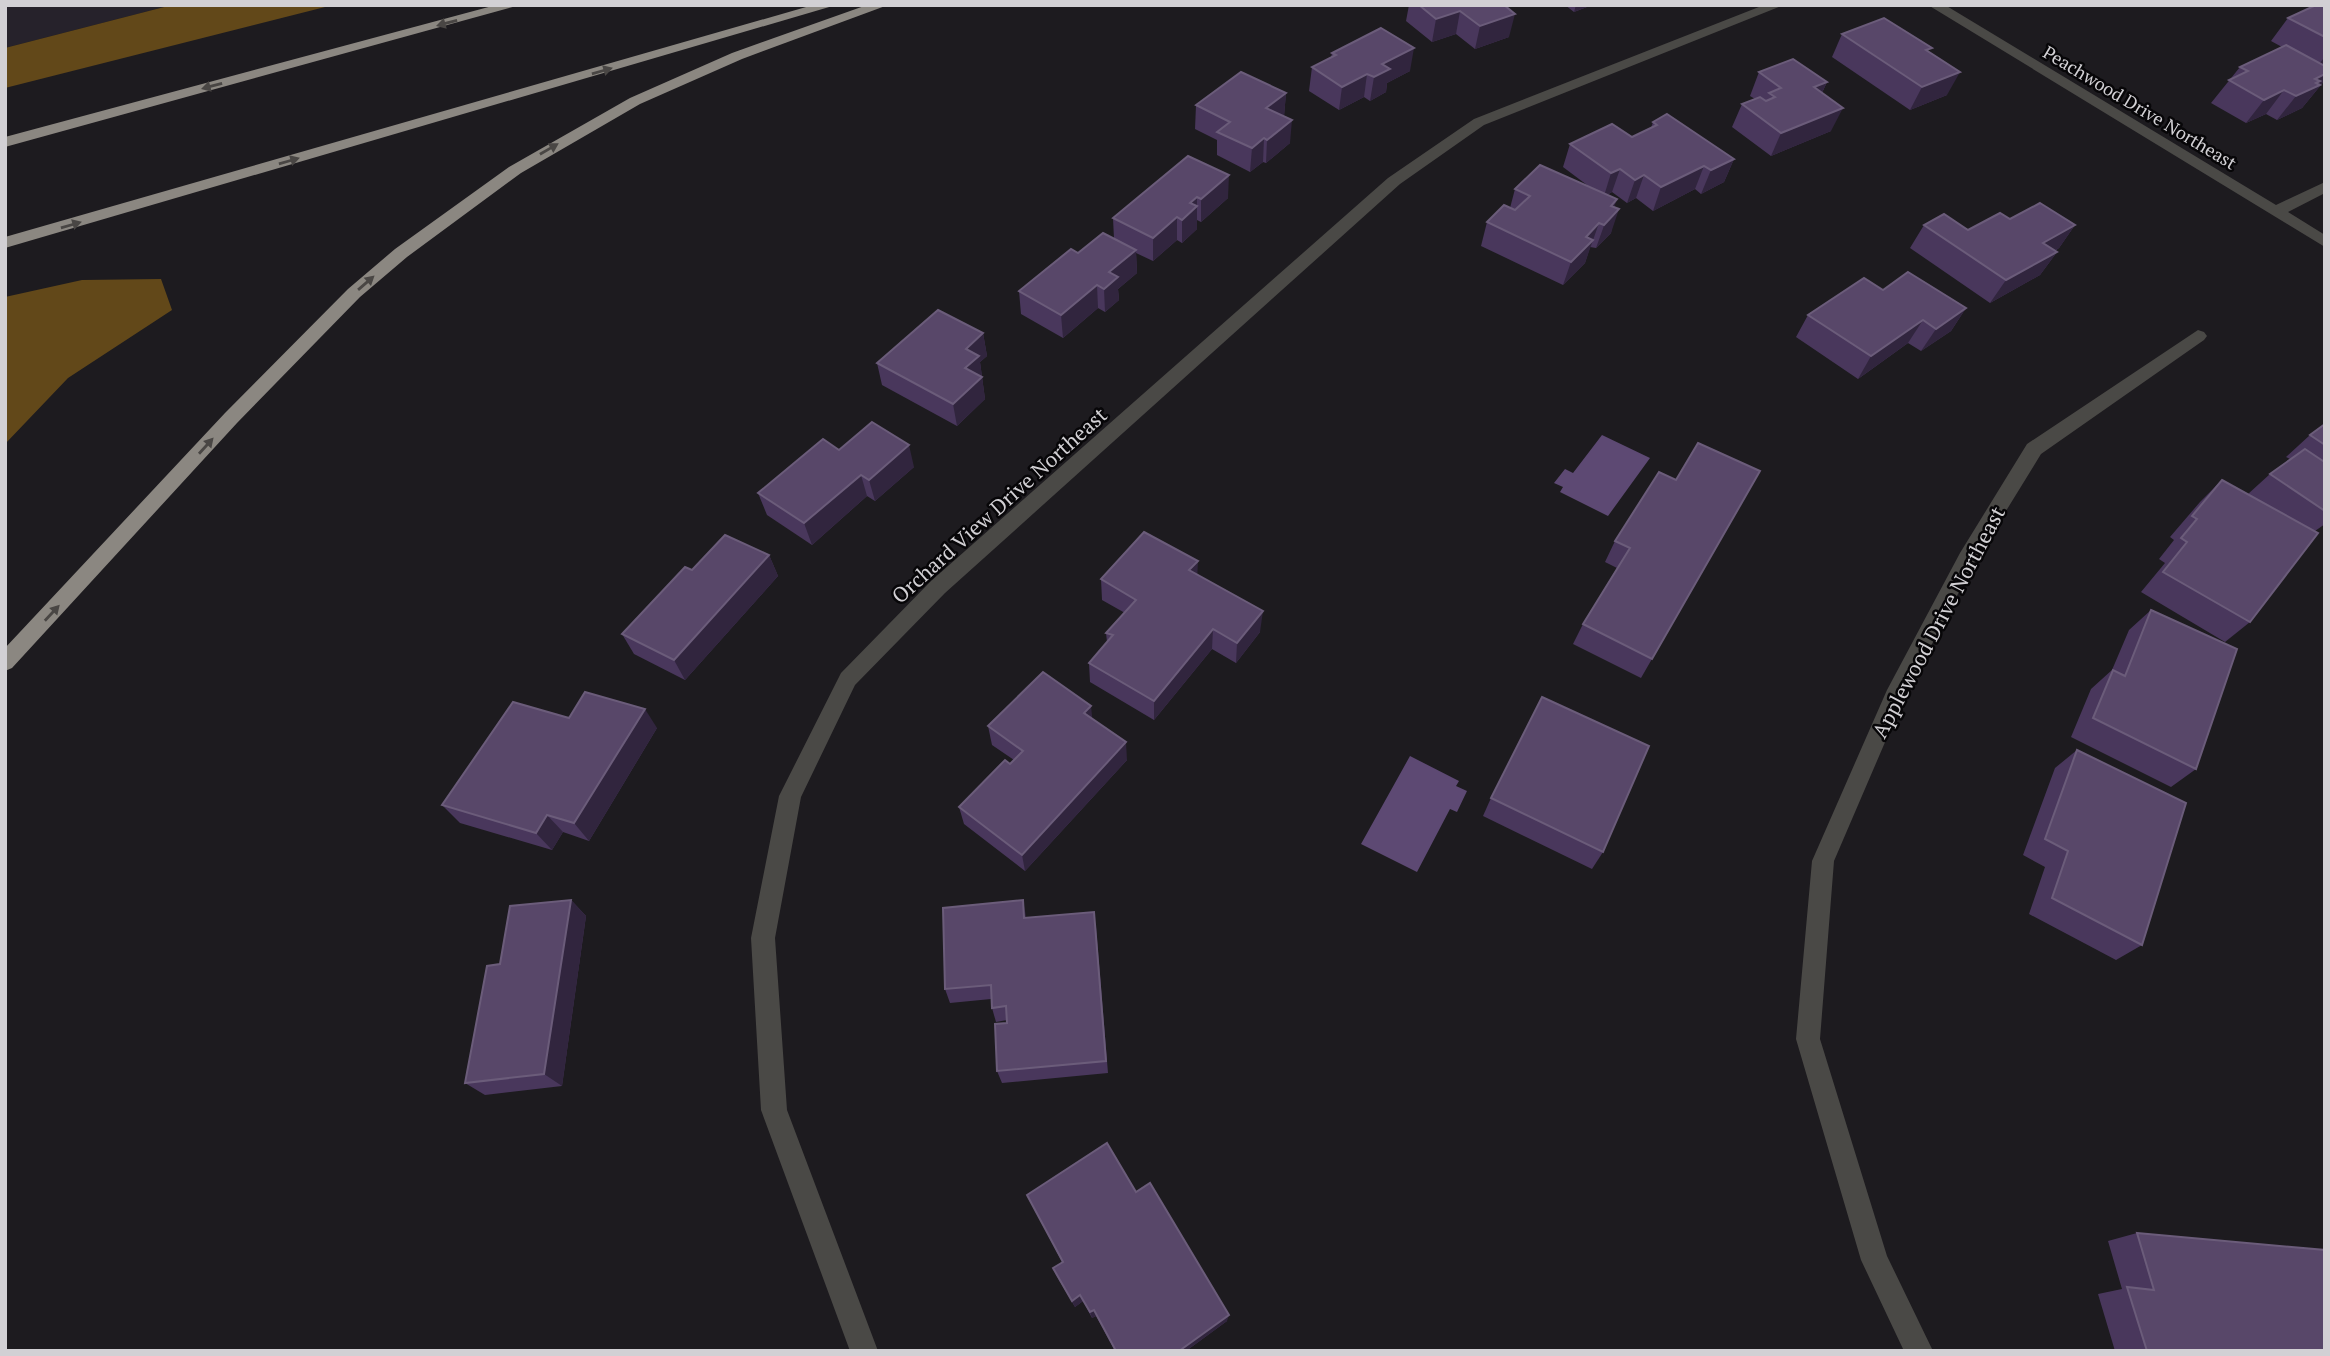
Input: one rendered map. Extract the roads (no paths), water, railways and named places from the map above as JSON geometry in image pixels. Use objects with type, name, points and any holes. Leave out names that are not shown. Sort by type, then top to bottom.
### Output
[{"type":"highway","points":[[5,142],[513,5]]},
{"type":"highway","points":[[5,243],[829,5]]},
{"type":"highway","points":[[5,662],[231,418],[354,293],[401,253],[515,170],[635,101],[737,56],[881,5]]},
{"type":"street","name":"Orchard View Drive Northeast","points":[[864,1351],[774,1110],[764,938],[790,796],[848,679],[937,587],[1394,181],[1479,122],[1777,5]]},
{"type":"street","name":"Peachwood Drive Northeast","points":[[1935,5],[2325,242]]},
{"type":"street","points":[[2274,212],[2325,187]]},
{"type":"street","name":"Applewood Drive Northeast","points":[[1919,1351],[1875,1260],[1808,1039],[1823,861],[1894,696],[1967,558],[2035,449],[2198,336]]}]
